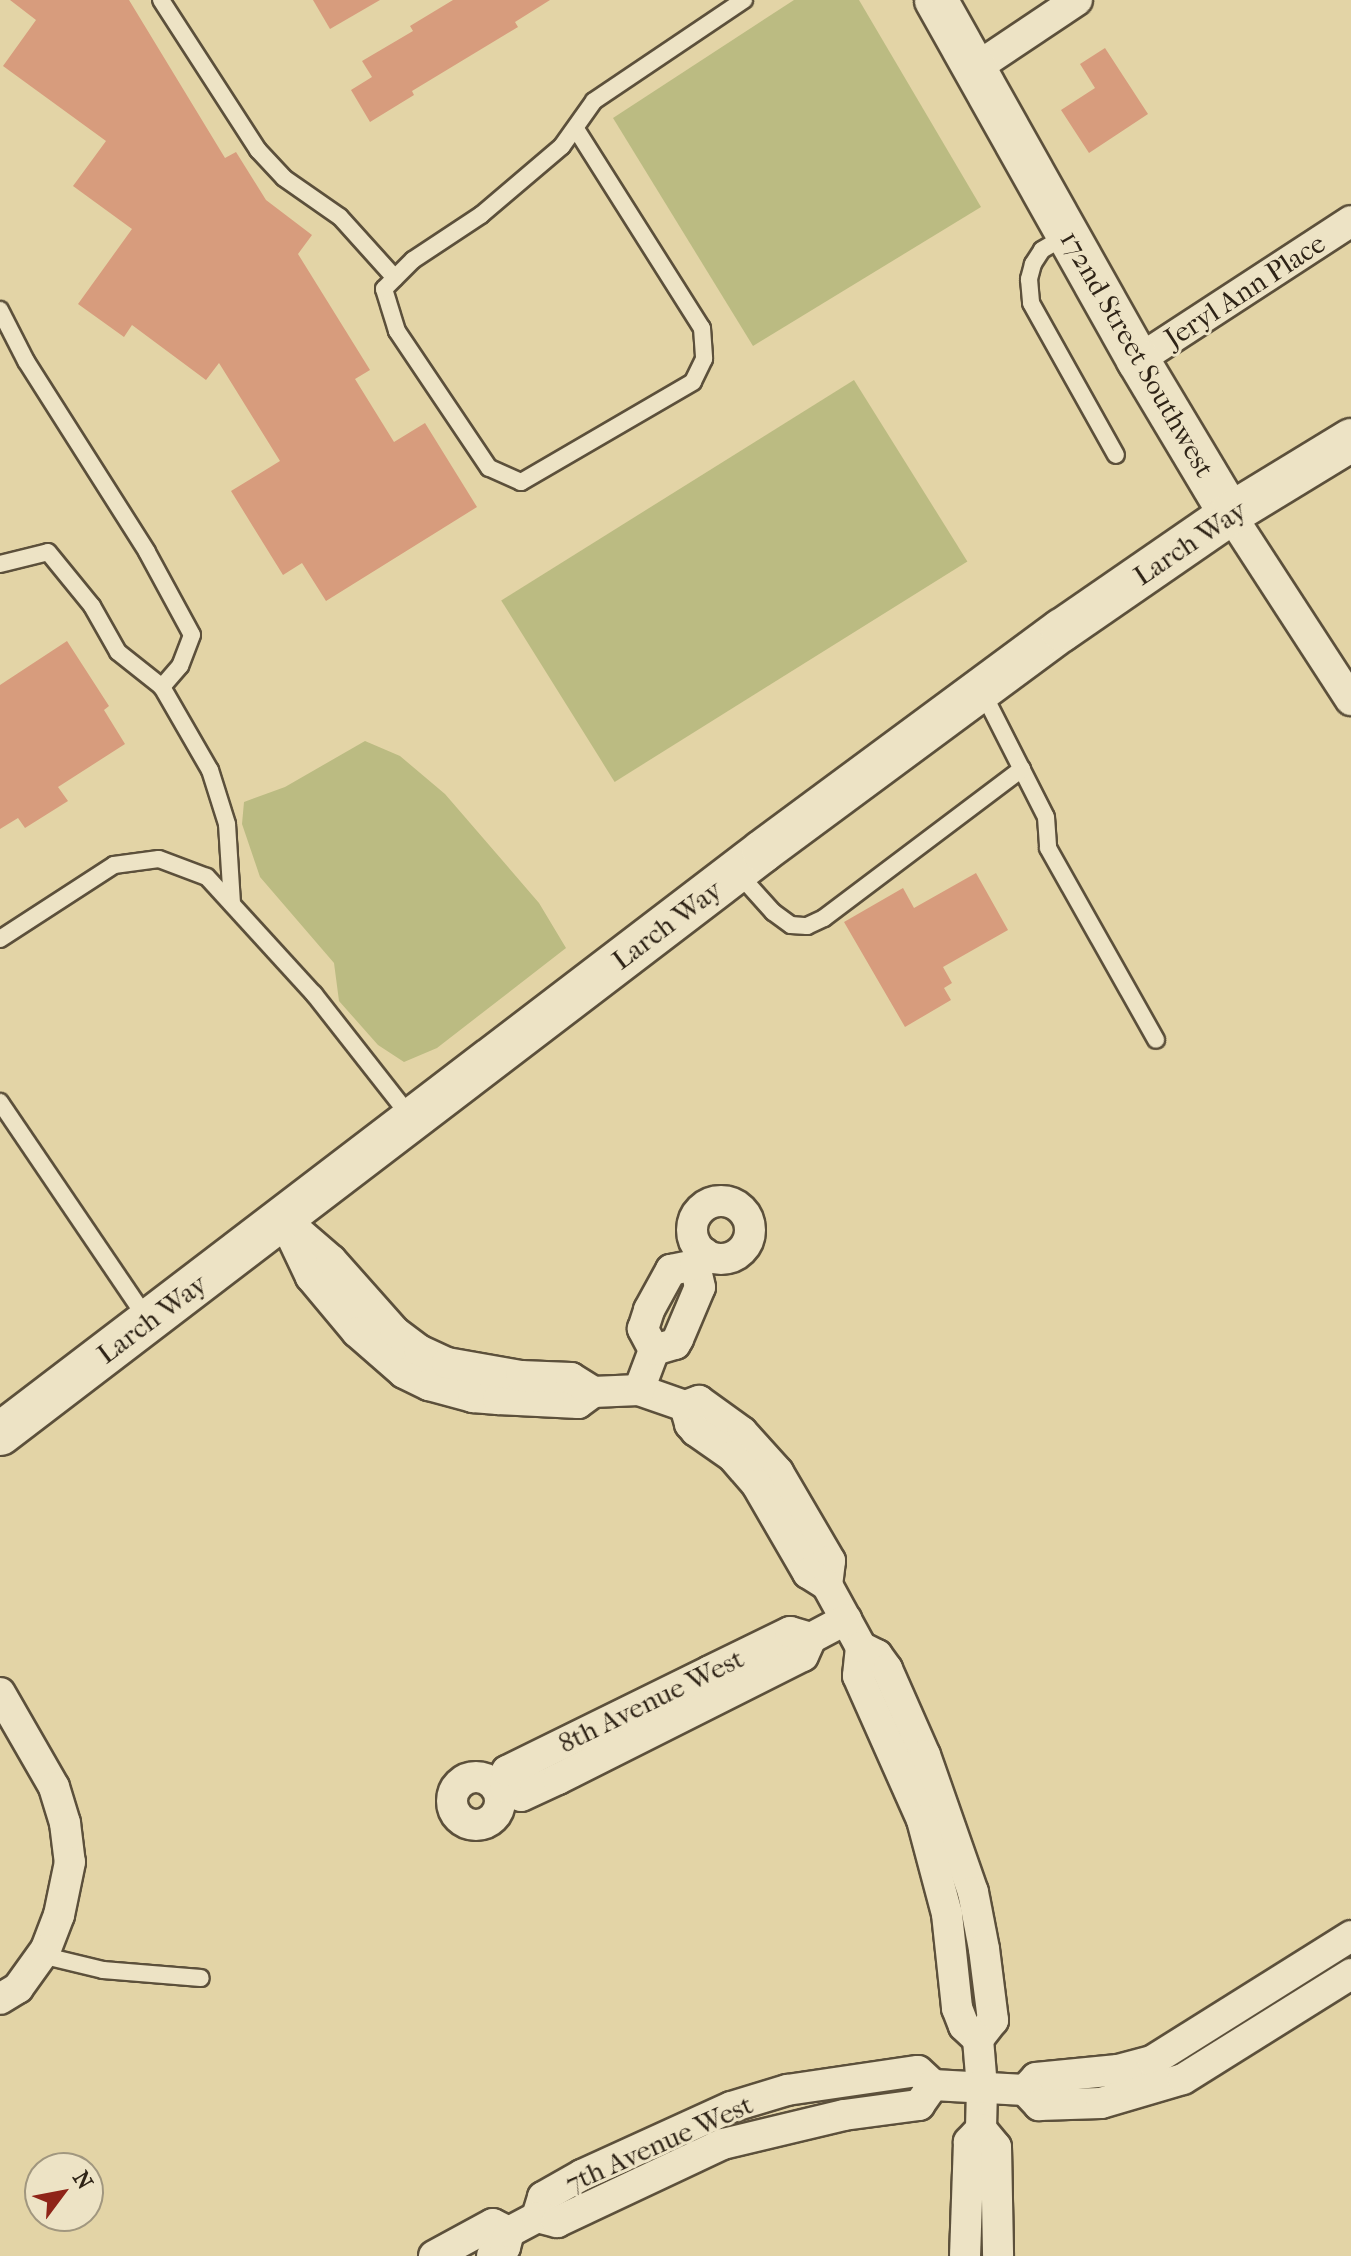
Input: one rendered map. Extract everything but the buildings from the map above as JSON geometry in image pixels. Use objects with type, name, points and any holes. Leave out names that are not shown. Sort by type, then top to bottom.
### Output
[{"type":"main road","name":"172nd Street Southwest","points":[[936,0],[1138,360],[1230,514]]},
{"type":"main road","name":"Larch Way","points":[[0,1434],[737,871],[982,690],[1230,514],[1351,440]]},
{"type":"street","points":[[974,69],[1077,0]]},
{"type":"street","name":"Jeryl Ann Place","points":[[1138,360],[1351,221]]},
{"type":"street","name":"172nd Street Southwest","points":[[1230,514],[1351,700]]},
{"type":"street","points":[[284,1220],[331,1260],[395,1332],[419,1350],[447,1363],[521,1376],[571,1378],[593,1392],[639,1390],[685,1406],[690,1424],[732,1456],[757,1485],[808,1573],[827,1585],[861,1647],[858,1676],[922,1820],[947,1914],[957,2008],[964,2026],[978,2039],[981,2129],[996,2147],[998,2256]]},
{"type":"street","points":[[639,1390],[654,1350],[675,1344],[678,1339],[700,1287],[699,1259]]},
{"type":"street","name":"8th Avenue West","points":[[501,1789],[507,1771],[790,1632],[811,1638],[846,1619]]},
{"type":"street","points":[[0,1693],[54,1787],[65,1823],[70,1862],[59,1915],[41,1955],[18,1988],[0,1999]]},
{"type":"street","name":"7th Avenue West","points":[[1025,2090],[1036,2078],[1103,2073],[1152,2061],[1351,1936]]},
{"type":"street","name":"7th Avenue West","points":[[434,2256],[493,2224],[500,2244],[537,2217],[557,2222],[723,2144],[844,2115],[919,2105],[933,2085],[1025,2090],[1039,2105],[1101,2103],[1183,2079],[1351,1974]]},
{"type":"street","points":[[965,2256],[969,2142],[981,2129]]},
{"type":"lane","points":[[161,0],[258,150],[284,178],[340,217],[395,278]]},
{"type":"lane","points":[[576,129],[702,328],[704,359],[693,382],[521,482],[489,468],[397,331],[384,289],[413,260],[481,215],[562,146],[594,101],[744,0]]},
{"type":"lane","points":[[1068,235],[1042,250],[1033,264],[1029,279],[1031,303],[1116,455]]},
{"type":"lane","points":[[0,310],[26,361],[147,552],[192,635],[180,666],[162,687]]},
{"type":"lane","points":[[0,564],[48,552],[92,606],[118,652],[162,687],[210,770],[227,824],[232,903]]},
{"type":"lane","points":[[982,690],[1046,817],[1048,848],[1156,1040]]},
{"type":"lane","points":[[737,871],[773,912],[791,925],[807,926],[824,918],[1022,769]]},
{"type":"lane","points":[[0,939],[114,865],[159,859],[207,877],[314,994],[413,1120]]},
{"type":"lane","points":[[0,1102],[148,1322]]},
{"type":"lane","points":[[41,1955],[103,1970],[201,1978]]},
{"type":"green space","points":[[794,0],[859,0],[981,207],[753,346],[613,118]]},
{"type":"green space","points":[[854,380],[967,561],[615,782],[501,600]]},
{"type":"green space","points":[[365,741],[400,756],[445,794],[539,903],[566,948],[437,1048],[404,1062],[378,1045],[339,1001],[334,963],[260,877],[242,824],[244,802],[285,787]]}]
